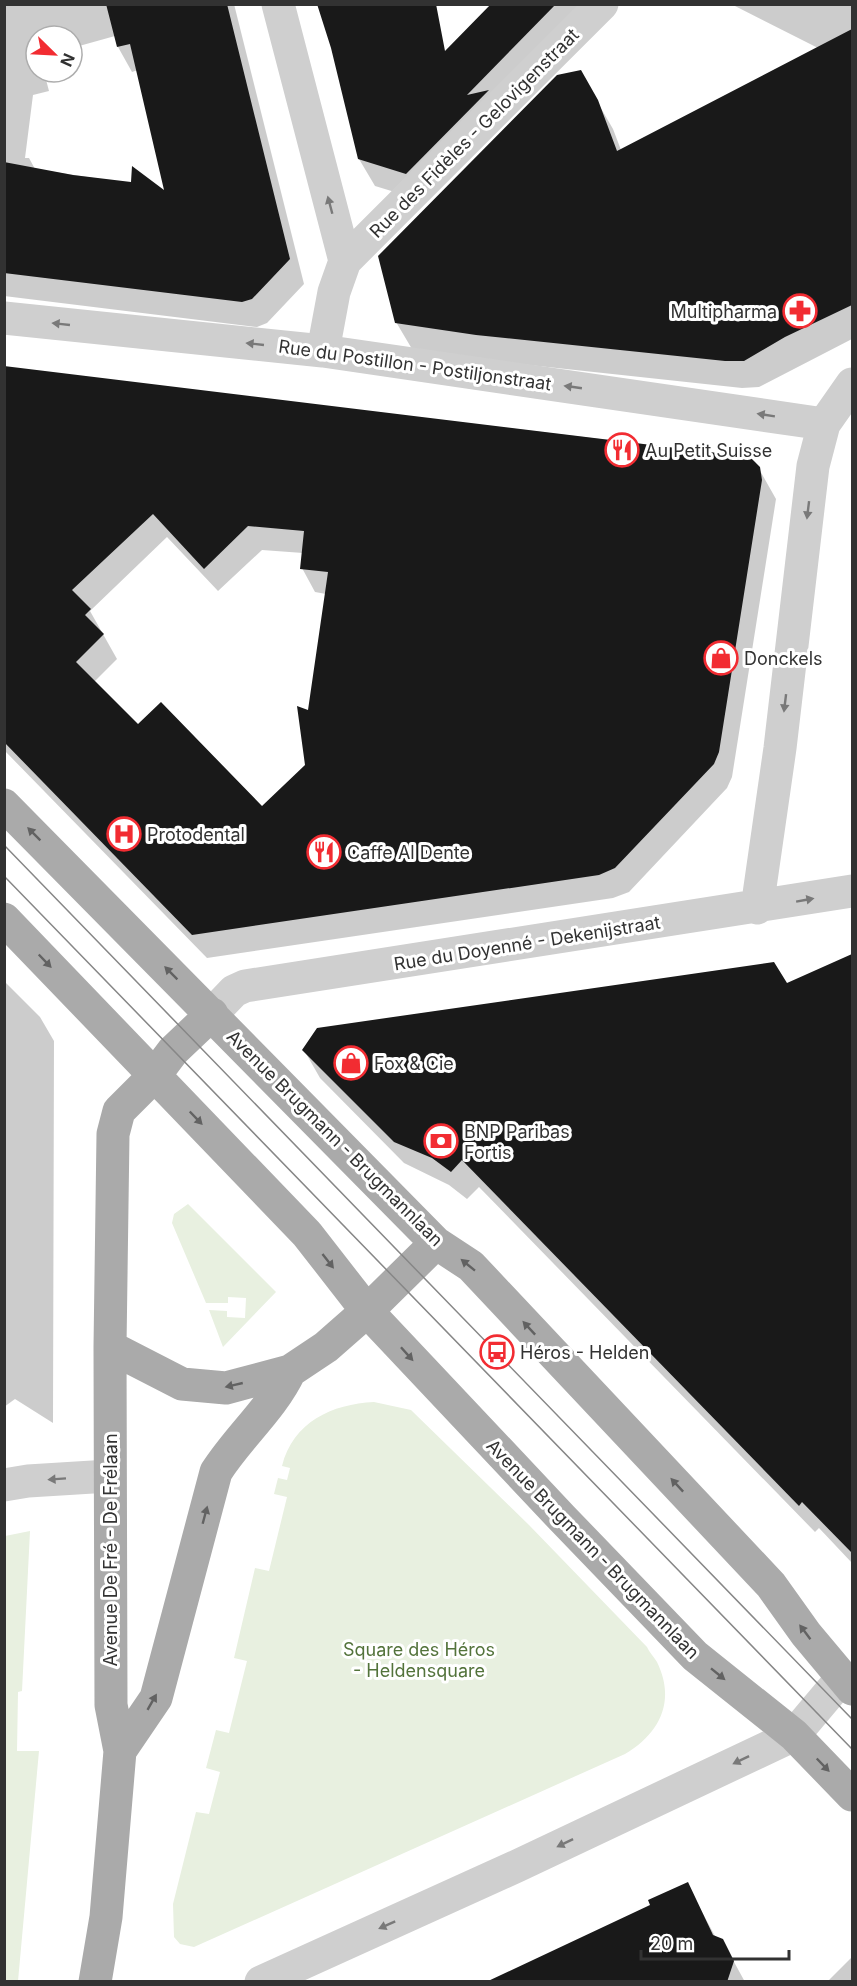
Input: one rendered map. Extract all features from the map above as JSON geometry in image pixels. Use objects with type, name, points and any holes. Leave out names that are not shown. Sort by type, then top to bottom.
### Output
[{"type":"main road","name":"Avenue Brugmann - Brugmannlaan","points":[[4,805],[435,1243],[471,1266],[771,1585],[847,1683]]},
{"type":"main road","name":"Avenue Brugmann - Brugmannlaan","points":[[4,919],[307,1234],[367,1311],[695,1656],[794,1735],[852,1795]]},
{"type":"main road","name":"Avenue De Fré - De Frélaan","points":[[95,1982],[106,1917],[120,1752],[111,1705],[109,1476],[113,1134],[118,1111],[155,1075],[173,1051],[212,1014]]},
{"type":"main road","name":"Avenue De Fré - De Frélaan","points":[[110,1347],[182,1384],[226,1388],[290,1371],[326,1347],[367,1311],[435,1243]]},
{"type":"main road","name":"Avenue De Fré - De Frélaan","points":[[120,1752],[156,1698],[216,1472],[231,1449],[276,1397],[290,1371]]},
{"type":"street","points":[[278,4],[345,261],[334,292],[323,351]]},
{"type":"street","name":"Rue des Fidèles - Gelovigenstraat","points":[[345,261],[602,4]]},
{"type":"street","name":"Rue du Postillon - Postiljonstraat","points":[[4,318],[323,351],[824,424]]},
{"type":"street","points":[[757,908],[780,748],[813,465],[824,424],[852,384]]},
{"type":"street","name":"Rue du Doyenné - Dekenijstraat","points":[[212,1014],[234,991],[245,986],[757,908],[852,891]]},
{"type":"street","points":[[4,1485],[28,1481],[109,1476]]},
{"type":"street","points":[[261,1982],[517,1866],[794,1735],[847,1683]]},
{"type":"green space","points":[[188,1204],[276,1292],[223,1347],[209,1310],[227,1311],[227,1317],[245,1318],[246,1298],[228,1297],[228,1303],[206,1303],[172,1223],[174,1214]]},
{"type":"green space","name":"Square des Héros - Heldensquare","points":[[374,1402],[411,1410],[529,1525],[647,1647],[663,1676],[665,1690],[661,1715],[656,1726],[647,1736],[625,1754],[194,1947],[180,1944],[174,1937],[173,1904],[196,1812],[209,1814],[220,1772],[206,1768],[216,1730],[229,1733],[247,1661],[234,1658],[255,1568],[269,1571],[287,1497],[274,1494],[278,1478],[287,1480],[290,1468],[282,1466],[287,1451],[295,1438],[316,1418],[343,1407]]},
{"type":"green space","points":[[30,1531],[22,1691],[18,1692],[17,1751],[39,1751],[18,1981],[5,1981],[5,1536]]},
{"type":"building","points":[[106,4],[227,4],[290,259],[252,299],[242,302],[4,273],[4,162],[73,175],[131,182],[132,166],[164,190],[130,44],[117,47]]},
{"type":"building","points":[[317,4],[436,4],[445,51],[491,4],[556,4],[467,95],[489,90],[406,174],[358,159],[331,48]]},
{"type":"building","points":[[852,29],[852,305],[785,337],[744,361],[725,361],[476,335],[395,323],[378,256],[557,75],[581,70],[598,100],[617,151]]},
{"type":"building","points":[[4,366],[750,457],[760,467],[762,480],[719,752],[714,764],[615,868],[599,875],[192,935],[4,742]],"holes":[[[153,514],[204,569],[248,526],[304,531],[300,569],[328,572],[308,710],[297,706],[305,765],[262,806],[161,702],[138,724],[76,662],[104,634],[85,615],[91,609],[72,590]]]},
{"type":"building","points":[[852,954],[852,1553],[802,1502],[799,1506],[462,1160],[451,1172],[432,1158],[394,1142],[302,1050],[317,1028],[774,962],[787,983]]},
{"type":"building","points":[[688,1882],[713,1935],[723,1939],[734,1961],[727,1982],[486,1982],[650,1905],[648,1900]]},
{"type":"tram line","points":[[4,845],[852,1719]]},
{"type":"tram line","points":[[4,876],[852,1749]]},
{"type":"place","name":"Multipharma","points":[[800,311]]},
{"type":"place","name":"Au Petit Suisse","points":[[622,450]]},
{"type":"place","name":"Donckels","points":[[721,658]]},
{"type":"place","name":"Protodental","points":[[124,834]]},
{"type":"place","name":"Caffe Al Dente","points":[[324,852]]},
{"type":"place","name":"Fox & Cie","points":[[351,1063]]},
{"type":"place","name":"BNP Paribas Fortis","points":[[441,1141]]},
{"type":"place","name":"Héros - Helden","points":[[497,1352]]}]
